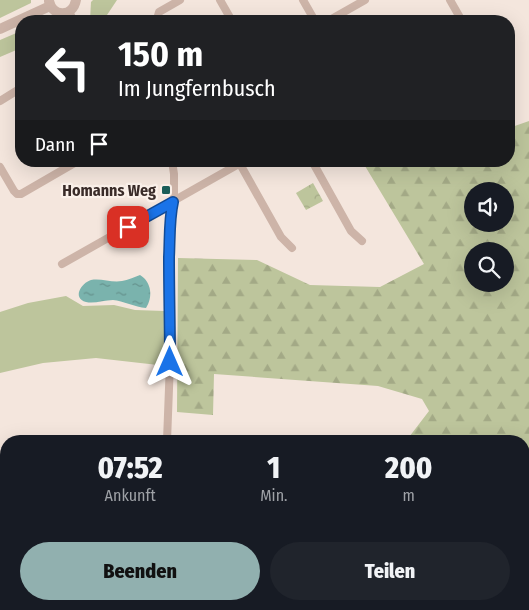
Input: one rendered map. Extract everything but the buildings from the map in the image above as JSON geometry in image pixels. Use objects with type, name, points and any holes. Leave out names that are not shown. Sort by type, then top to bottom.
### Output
[{"type":"street","points":[[26,15],[49,3],[58,13],[69,12],[76,0]]},
{"type":"street","points":[[158,15],[159,12],[180,0]]},
{"type":"street","points":[[220,0],[229,15]]},
{"type":"street","points":[[303,0],[312,15]]},
{"type":"street","points":[[339,15],[365,0]]},
{"type":"street","points":[[450,0],[459,15]]},
{"type":"street","points":[[0,29],[15,21]]},
{"type":"street","points":[[0,100],[15,91]]},
{"type":"street","points":[[0,167],[14,191],[17,194],[21,194],[66,167]]},
{"type":"street","points":[[167,435],[170,339],[168,298],[170,216],[174,190],[172,167]]},
{"type":"street","points":[[62,264],[235,167]]},
{"type":"street","points":[[244,167],[281,237],[292,248]]},
{"type":"street","points":[[315,167],[351,231],[362,241]]},
{"type":"green space","points":[[0,0],[31,0],[31,3],[0,18]]},
{"type":"green space","points":[[93,0],[117,0],[107,15],[90,15],[91,2]]},
{"type":"green space","points":[[15,34],[15,51],[0,57],[0,40]]},
{"type":"green space","points":[[529,121],[529,435],[411,435],[429,411],[422,399],[378,386],[214,374],[213,415],[177,412],[178,258],[257,260],[310,285],[380,287],[424,264],[366,167],[515,167],[515,126]]},
{"type":"green space","points":[[313,183],[323,201],[306,210],[296,193]]},
{"type":"green space","points":[[66,296],[83,306],[114,305],[135,310],[164,311],[164,343],[158,365],[96,358],[43,363],[0,373],[0,312],[28,303]]},
{"type":"water","points":[[140,275],[147,282],[150,290],[150,300],[146,308],[113,300],[92,303],[86,302],[79,297],[81,287],[91,280],[118,281]]},
{"type":"place","name":"Homanns Weg","points":[[166,190]]},
{"type":"route","points":[[128,227],[173,202],[170,216],[168,298],[170,362]]}]
